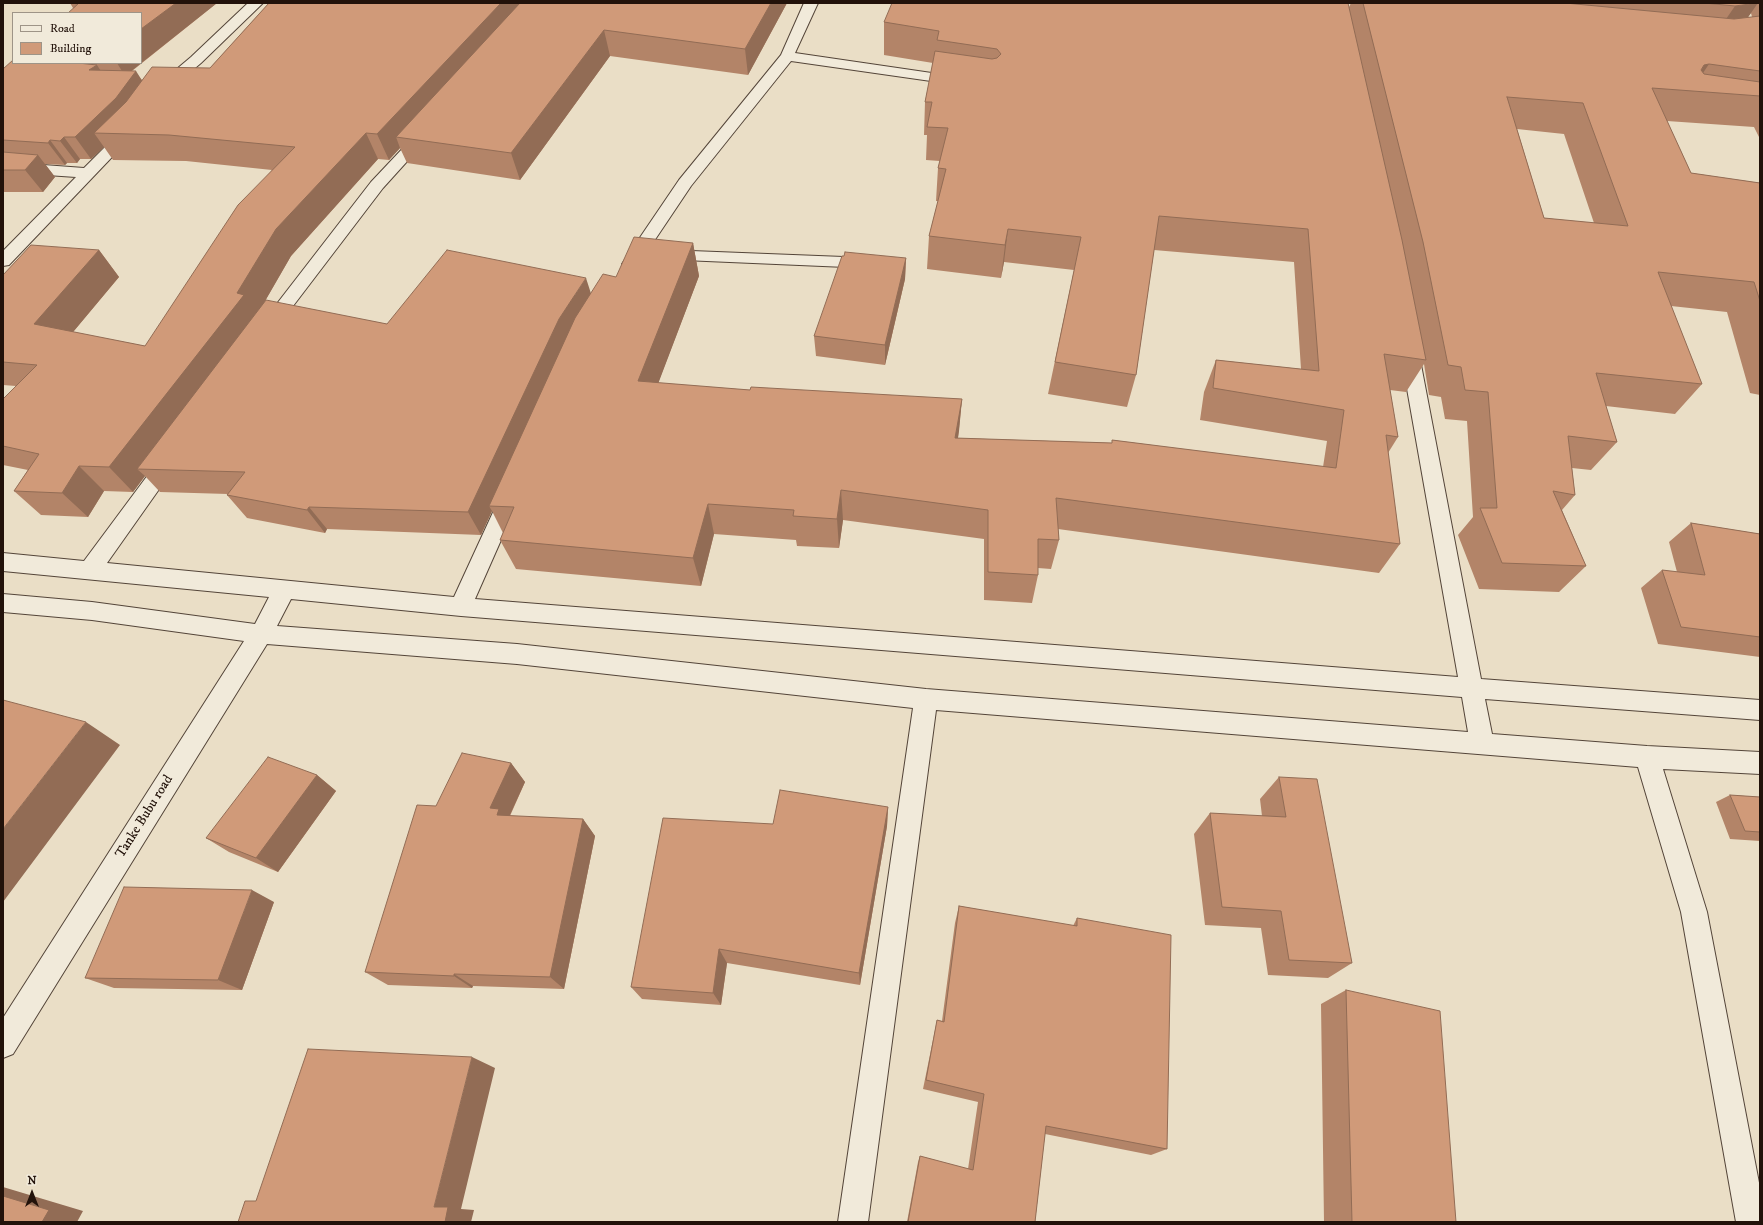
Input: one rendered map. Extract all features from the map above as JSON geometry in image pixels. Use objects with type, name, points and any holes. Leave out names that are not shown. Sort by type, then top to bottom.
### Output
[{"type":"street","points":[[155,98],[165,85],[196,60],[256,3]]},
{"type":"street","points":[[622,275],[685,183],[788,56],[811,3]]},
{"type":"street","points":[[788,56],[974,83]]},
{"type":"street","points":[[150,84],[165,85]]},
{"type":"street","points":[[3,261],[141,117]]},
{"type":"street","points":[[258,340],[377,185],[436,121]]},
{"type":"street","points":[[3,167],[88,173]]},
{"type":"street","points":[[635,255],[750,257],[883,264]]},
{"type":"street","points":[[1407,336],[1482,744]]},
{"type":"street","points":[[90,570],[179,448]]},
{"type":"street","points":[[461,607],[515,485]]},
{"type":"street","points":[[3,562],[461,607],[1760,710]]},
{"type":"street","name":"Tanke Bubu road","points":[[3,1044],[261,634],[285,589]]},
{"type":"street","points":[[3,603],[92,612],[261,634],[518,654],[926,699],[1647,757],[1760,763]]},
{"type":"street","points":[[853,1222],[926,699]]},
{"type":"street","points":[[1647,757],[1694,912],[1751,1222]]},
{"type":"building","points":[[71,3],[176,3],[142,28],[142,12],[69,12],[78,4]]},
{"type":"building","points":[[269,3],[501,3],[377,134],[366,133],[276,229],[237,293],[244,295],[109,467],[79,466],[62,493],[14,491],[39,454],[3,446],[3,399],[37,365],[3,362],[3,275],[31,245],[99,250],[34,324],[145,346],[238,205],[295,147],[169,135],[94,133],[126,102],[152,67],[210,68]]},
{"type":"building","points":[[520,3],[771,3],[745,49],[604,30],[511,153],[396,137]]},
{"type":"building","points":[[892,3],[1348,3],[1402,240],[1426,360],[1384,354],[1398,437],[1386,435],[1400,544],[1056,498],[1059,540],[1038,539],[1038,575],[988,572],[988,510],[841,490],[837,519],[793,516],[794,510],[708,504],[693,558],[500,540],[514,507],[489,506],[575,318],[603,274],[616,277],[634,237],[693,243],[638,381],[750,390],[751,387],[962,399],[955,438],[1112,443],[1112,440],[1336,468],[1344,410],[1213,388],[1216,360],[1319,371],[1308,229],[1159,216],[1136,375],[1055,362],[1081,237],[1008,229],[1005,245],[929,236],[946,169],[938,168],[948,128],[927,127],[932,102],[925,102],[935,51],[992,59],[997,58],[1001,54],[997,49],[937,40],[939,31],[884,22]]},
{"type":"building","points":[[1363,3],[1565,3],[1734,19],[1760,16],[1760,71],[1709,64],[1704,65],[1701,70],[1704,74],[1760,82],[1760,96],[1652,88],[1691,173],[1760,183],[1760,301],[1754,282],[1658,272],[1702,384],[1596,373],[1617,442],[1568,436],[1575,495],[1553,491],[1586,566],[1502,563],[1480,508],[1497,508],[1488,392],[1465,390],[1461,367],[1448,365],[1423,242]],"holes":[[[1507,97],[1583,103],[1628,226],[1544,218]]]},
{"type":"building","points":[[1704,3],[1757,3],[1735,6]]},
{"type":"building","points":[[12,61],[12,64],[88,64],[97,65],[89,70],[136,71],[116,98],[75,137],[64,137],[60,141],[50,140],[48,143],[3,140],[3,69]]},
{"type":"building","points":[[3,152],[38,155],[25,170],[3,170]]},
{"type":"building","points":[[447,250],[586,278],[559,319],[468,512],[309,507],[307,510],[227,495],[245,472],[137,469],[266,300],[387,324]]},
{"type":"building","points":[[845,252],[906,258],[885,345],[814,336],[842,256],[844,256]]},
{"type":"building","points":[[1691,523],[1760,534],[1760,637],[1681,627],[1662,570],[1705,575]]},
{"type":"building","points":[[3,700],[86,722],[3,829]]},
{"type":"building","points":[[462,753],[511,763],[490,808],[499,809],[497,815],[583,819],[550,977],[454,974],[454,976],[365,972],[417,805],[436,806]]},
{"type":"building","points":[[268,757],[317,775],[256,858],[206,838]]},
{"type":"building","points":[[1279,777],[1317,779],[1352,963],[1289,960],[1281,911],[1222,907],[1210,813],[1286,817]]},
{"type":"building","points":[[780,790],[888,807],[859,973],[719,949],[713,993],[631,987],[663,818],[773,824]]},
{"type":"building","points":[[1730,795],[1760,797],[1760,832],[1745,831]]},
{"type":"building","points":[[124,887],[252,890],[218,980],[85,978]]},
{"type":"building","points":[[959,906],[1077,926],[1077,918],[1171,935],[1167,1149],[1046,1126],[1035,1222],[908,1222],[920,1156],[973,1170],[984,1094],[926,1080],[937,1020],[944,1022]]},
{"type":"building","points":[[1346,990],[1440,1011],[1456,1222],[1352,1222]]},
{"type":"building","points":[[308,1049],[472,1057],[434,1207],[448,1207],[445,1222],[238,1222],[245,1201],[256,1201]]},
{"type":"building","points":[[3,1196],[49,1210],[42,1222],[3,1222]]}]
